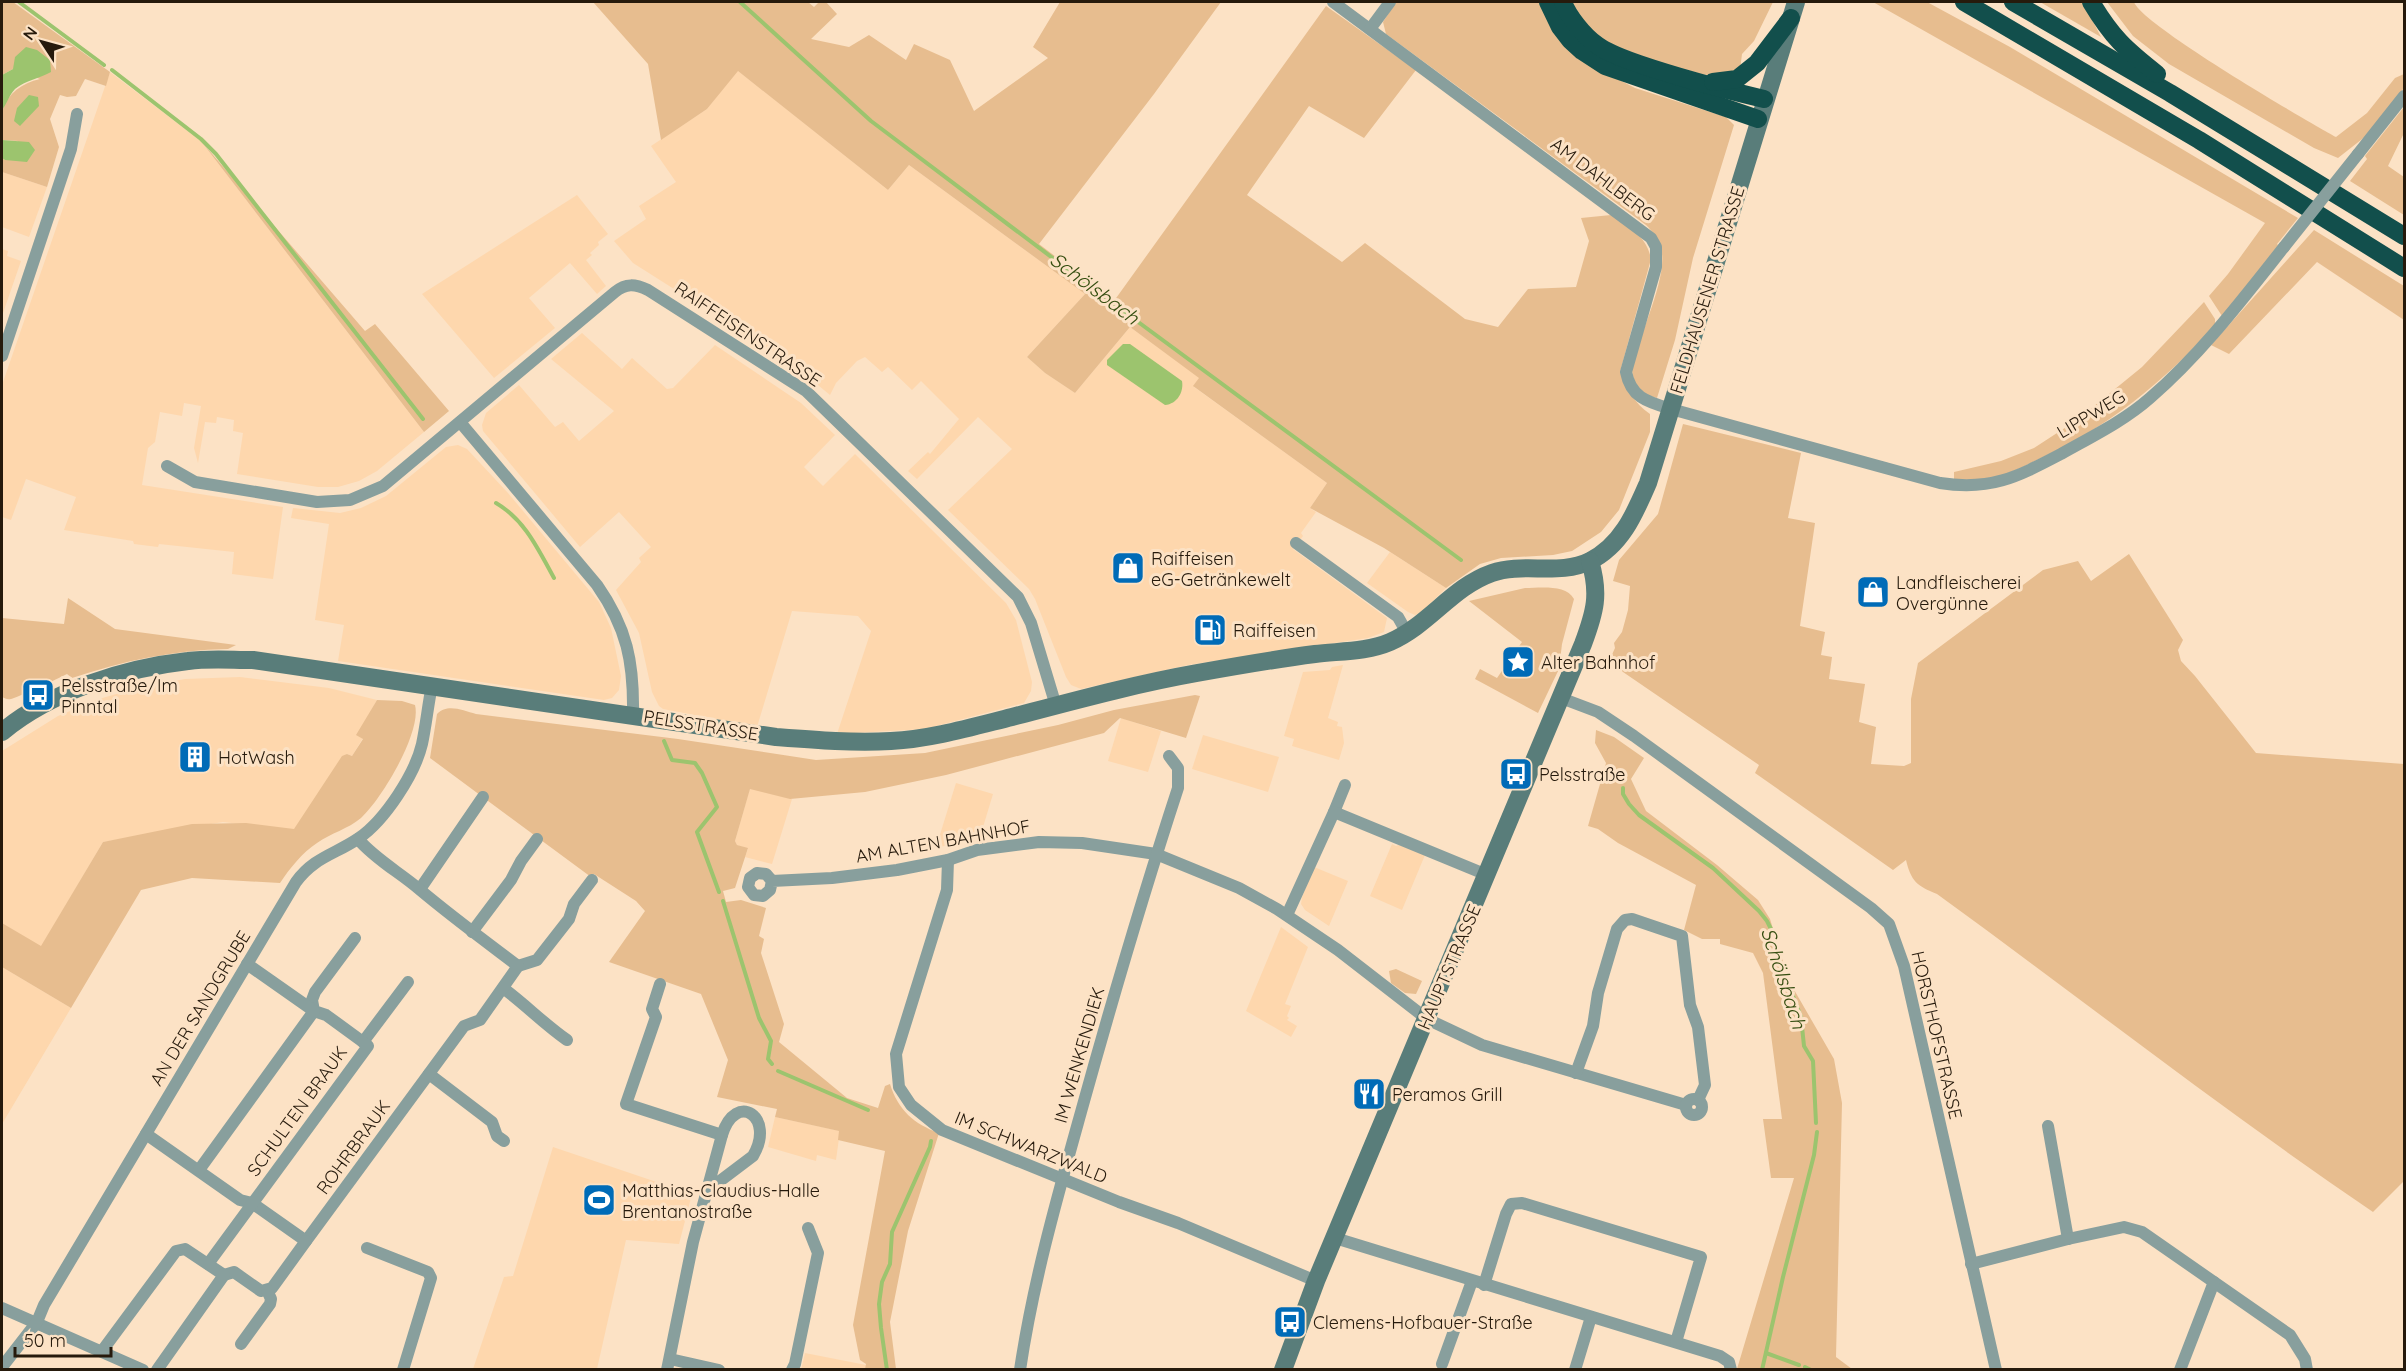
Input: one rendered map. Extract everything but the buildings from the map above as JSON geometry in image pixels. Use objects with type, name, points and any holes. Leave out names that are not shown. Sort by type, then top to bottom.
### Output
[{"type":"highway","points":[[1548,2],[1560,27],[1570,39],[1582,51],[1605,66],[1758,119]]},
{"type":"highway","points":[[1563,2],[1566,9],[1596,45],[1618,56],[1675,76],[1764,99]]},
{"type":"highway","points":[[1965,2],[2199,140],[2404,268]]},
{"type":"highway","points":[[2013,2],[2170,93],[2404,236]]},
{"type":"highway","points":[[2091,2],[2108,30],[2126,50],[2157,74],[2170,93]]},
{"type":"highway","points":[[1705,83],[1737,79],[1757,63],[1793,10]]},
{"type":"main road","name":"FELDHAUSENER STRASSE","points":[[1590,561],[1611,547],[1631,523],[1648,483],[1793,10]]},
{"type":"main road","name":"PELSSTRASSE","points":[[3,729],[45,704],[85,686],[134,670],[188,661],[253,660],[776,737],[838,742],[882,741],[958,731],[1194,674],[1316,654],[1359,650],[1389,643],[1420,626],[1460,589],[1491,573],[1518,567],[1576,566],[1590,561]]},
{"type":"main road","name":"HAUPTSTRASSE","points":[[1283,1370],[1316,1281],[1586,636],[1596,607],[1596,583],[1590,561]]},
{"type":"street","name":"AM DAHLBERG","points":[[1333,2],[1612,206],[1651,238],[1656,247],[1656,267],[1626,372],[1631,389],[1637,395],[1644,400],[1671,409]]},
{"type":"street","points":[[1370,29],[1390,2]]},
{"type":"street","name":"LIPPWEG","points":[[1671,409],[1940,483],[1968,487],[2002,481],[2029,470],[2095,435],[2149,399],[2218,329],[2404,96]]},
{"type":"street","points":[[2,356],[71,149],[77,114]]},
{"type":"street","name":"RAIFFEISENSTRASSE","points":[[167,466],[195,482],[317,502],[350,500],[383,486],[619,289],[630,285],[648,290],[806,391],[1018,597],[1031,623],[1056,706]]},
{"type":"street","points":[[459,422],[609,602],[626,636],[633,673],[633,715]]},
{"type":"street","points":[[1296,543],[1398,616],[1407,633]]},
{"type":"street","name":"AN DER SANDGRUBE","points":[[2,1367],[37,1322],[44,1305],[300,876],[317,860],[358,839],[373,827],[387,810],[416,762],[422,744],[432,685]]},
{"type":"street","name":"HORSTHOFSTRASSE","points":[[1561,698],[1598,712],[1625,730],[1871,908],[1889,924],[1905,966],[1996,1370]]},
{"type":"street","name":"IM WENKENDIEK","points":[[1020,1370],[1040,1261],[1062,1179],[1156,854],[1178,788],[1178,768],[1169,756]]},
{"type":"street","points":[[1287,915],[1345,785]]},
{"type":"street","points":[[420,889],[483,798]]},
{"type":"street","points":[[1334,812],[1487,875]]},
{"type":"street","points":[[358,839],[371,853],[518,966]]},
{"type":"street","points":[[472,932],[511,880],[537,839]]},
{"type":"street","name":"AM ALTEN BAHNHOF","points":[[772,881],[832,878],[897,870],[948,860],[977,850],[1039,842],[1082,843],[1156,854],[1239,888],[1287,915],[1338,950],[1427,1019],[1482,1045],[1576,1073],[1686,1105],[1688,1113],[1698,1114],[1702,1107],[1698,1100],[1705,1085],[1698,1027],[1690,1005],[1682,936],[1632,919],[1624,921],[1617,929],[1598,993],[1593,1026],[1576,1073]]},
{"type":"street","name":"IM SCHWARZWALD","points":[[948,860],[947,890],[896,1054],[899,1086],[911,1105],[942,1130],[1119,1202],[1178,1223],[1316,1281]]},
{"type":"street","name":"ROHRBRAUK","points":[[241,1344],[270,1304],[271,1299],[267,1290],[272,1288],[464,1026],[480,1020],[518,966],[537,960],[569,919],[574,904],[592,880]]},
{"type":"street","points":[[199,1170],[314,1011],[312,1000],[315,992],[355,938]]},
{"type":"street","name":"SCHULTEN BRAUK","points":[[247,964],[368,1046],[252,1203]]},
{"type":"street","name":"SCHULTEN BRAUK","points":[[363,1042],[408,982]]},
{"type":"street","points":[[660,984],[652,1009],[656,1017],[626,1104],[723,1135]]},
{"type":"street","points":[[503,988],[532,1010],[538,1019],[567,1040]]},
{"type":"street","points":[[429,1074],[492,1122],[497,1136],[504,1141]]},
{"type":"street","points":[[708,1191],[753,1156],[758,1148],[761,1130],[759,1122],[750,1113],[739,1112],[732,1115],[726,1122],[693,1242],[669,1364],[719,1370]]},
{"type":"street","points":[[2048,1126],[2068,1239]]},
{"type":"street","points":[[146,1134],[240,1200],[252,1203],[306,1241]]},
{"type":"street","points":[[208,1264],[252,1203]]},
{"type":"street","points":[[1442,1364],[1511,1204],[1522,1203],[1701,1257],[1676,1342]]},
{"type":"street","points":[[792,1370],[818,1253],[808,1227]]},
{"type":"street","points":[[1971,1264],[2124,1227],[2142,1232],[2290,1335],[2305,1359],[2307,1370]]},
{"type":"street","points":[[1335,1238],[1720,1356],[1730,1366]]},
{"type":"street","points":[[367,1248],[428,1272],[431,1278],[403,1370]]},
{"type":"street","points":[[102,1351],[176,1251],[186,1249],[224,1275]]},
{"type":"street","points":[[157,1370],[224,1275],[234,1272],[261,1291],[267,1290]]},
{"type":"street","points":[[2180,1370],[2214,1282]]},
{"type":"street","points":[[2,1308],[143,1370]]},
{"type":"street","points":[[1575,1370],[1591,1317]]},
{"type":"shaded area","points":[[2,2],[13,2],[110,72],[106,86],[85,79],[76,96],[60,95],[50,119],[59,147],[47,187],[2,172],[2,158],[5,160],[18,141],[2,140],[2,111],[16,90],[40,79],[13,69],[2,75]]},
{"type":"shaded area","points":[[593,2],[808,2],[814,7],[819,2],[826,2],[837,14],[811,39],[849,47],[869,35],[906,60],[914,44],[950,60],[974,111],[1048,58],[1033,47],[1060,2],[1221,2],[1039,244],[1114,301],[1326,6],[1416,70],[1364,138],[1309,106],[1247,195],[1342,262],[1365,243],[1465,319],[1498,327],[1528,289],[1576,287],[1589,241],[1581,218],[1611,215],[1636,233],[1646,244],[1651,259],[1620,372],[1632,395],[1650,414],[1650,432],[1619,510],[1601,532],[1572,551],[1553,555],[1501,558],[1480,564],[1446,588],[1384,548],[1310,508],[1327,483],[1193,386],[1199,378],[1130,327],[1075,393],[1045,373],[1027,357],[1085,294],[909,165],[888,190],[738,71],[707,109],[661,140],[648,64]]},
{"type":"shaded area","points":[[1396,2],[1542,2],[1608,74],[1635,88],[1726,117],[1734,125],[1693,258],[1675,340],[1657,398],[1640,388],[1634,380],[1632,370],[1661,275],[1661,248],[1655,235],[1646,225],[1386,34],[1383,22]]},
{"type":"shaded area","points":[[1571,2],[1773,2],[1754,41],[1742,54],[1740,70],[1716,76],[1691,73],[1609,45],[1584,24]]},
{"type":"shaded area","points":[[1873,2],[1927,2],[2010,47],[2298,218],[2277,244],[2279,246],[2222,316],[2209,296],[2265,223]]},
{"type":"shaded area","points":[[2040,2],[2083,2],[2101,37]]},
{"type":"shaded area","points":[[2107,2],[2134,2],[2144,14],[2193,50],[2336,137],[2367,113],[2395,78],[2404,74],[2404,88],[2366,136],[2338,158],[2314,148],[2169,64],[2133,36]]},
{"type":"shaded area","points":[[26,47],[37,50],[50,60],[51,72],[15,89],[2,110],[2,75],[13,69],[15,57]]},
{"type":"shaded area","points":[[737,70],[888,190],[909,165],[1085,294],[1027,357],[1045,373],[1075,393],[1130,327],[1200,378],[1194,387],[1327,483],[1310,508],[1316,512],[1293,549],[1387,618],[1384,632],[1368,638],[1188,665],[1081,689],[1071,685],[1029,589],[948,510],[1012,449],[978,417],[917,479],[908,471],[928,452],[930,454],[959,419],[921,381],[912,390],[888,367],[882,372],[865,357],[857,361],[836,383],[830,395],[775,353],[633,263],[614,241],[646,219],[639,206],[676,182],[651,146],[707,109]]},
{"type":"shaded area","points":[[110,72],[201,141],[424,432],[377,471],[359,481],[338,487],[318,487],[237,474],[243,433],[233,431],[234,420],[217,417],[216,423],[205,422],[198,463],[194,448],[201,406],[184,403],[182,416],[160,412],[155,442],[148,448],[142,485],[283,507],[273,579],[232,574],[234,552],[159,544],[158,547],[134,544],[133,541],[64,530],[76,497],[26,479],[11,520],[2,517],[2,385]]},
{"type":"shaded area","points":[[29,95],[38,97],[39,106],[20,126],[14,121],[17,108]]},
{"type":"shaded area","points":[[2404,107],[2404,133],[2388,166],[2404,177],[2404,215],[2350,181],[2367,159],[2365,156]]},
{"type":"shaded area","points":[[2,140],[29,142],[35,150],[27,162],[5,160],[2,158]]},
{"type":"shaded area","points":[[201,141],[365,331],[375,324],[449,411],[424,432]]},
{"type":"shaded area","points":[[2,172],[47,187],[29,237],[2,227]]},
{"type":"shaded area","points":[[577,195],[608,234],[598,242],[599,245],[586,260],[606,286],[597,294],[570,263],[529,298],[555,328],[494,378],[422,294]]},
{"type":"shaded area","points":[[2314,230],[2404,286],[2404,320],[2317,262],[2229,354],[2211,345]]},
{"type":"shaded area","points":[[2,249],[8,251],[7,256],[21,261],[2,316]]},
{"type":"shaded area","points":[[2204,302],[2215,319],[2215,325],[2176,366],[2111,418],[2063,447],[2010,472],[1978,481],[1954,480],[1954,472],[2001,461],[2034,448],[2077,420],[2142,367]]},
{"type":"shaded area","points":[[582,333],[622,369],[632,358],[667,389],[673,388],[715,345],[801,403],[835,435],[804,467],[823,486],[855,454],[1006,603],[1016,620],[1032,682],[1031,691],[1024,703],[925,729],[837,734],[871,631],[858,616],[792,611],[757,727],[663,709],[659,706],[652,692],[639,633],[616,590],[641,562],[639,558],[651,547],[619,512],[580,547],[483,431],[482,425],[486,413],[519,385],[555,427],[563,422],[579,441],[614,411],[551,359]]},
{"type":"shaded area","points":[[1123,344],[1130,344],[1182,381],[1182,389],[1176,400],[1165,405],[1107,365],[1107,360]]},
{"type":"shaded area","points":[[1683,424],[1801,453],[1788,518],[1815,523],[1800,626],[1825,632],[1821,655],[1832,657],[1829,679],[1865,684],[1859,722],[1876,727],[1871,764],[1904,766],[1911,763],[1911,699],[1918,663],[2043,570],[2078,561],[2091,581],[2129,554],[2183,640],[2178,650],[2181,661],[2256,753],[2404,764],[2404,1181],[2373,1212],[2208,1095],[1937,894],[1916,882],[1906,860],[1893,870],[1755,773],[1759,765],[1623,672],[1610,659],[1615,648],[1614,643],[1622,632],[1628,610],[1630,586],[1613,581],[1619,560],[1658,514]]},
{"type":"shaded area","points":[[458,445],[467,449],[508,493],[599,602],[611,628],[621,676],[619,690],[612,698],[604,700],[338,661],[344,625],[315,620],[329,524],[291,518],[293,508],[340,513],[361,508],[386,496],[446,447]]},
{"type":"shaded area","points":[[1390,552],[1446,588],[1421,613],[1415,615],[1408,612],[1367,583]]},
{"type":"shaded area","points":[[1525,588],[1559,589],[1570,594],[1574,599],[1562,644],[1559,669],[1538,713],[1475,679],[1480,669],[1497,678],[1522,642],[1469,601]]},
{"type":"shaded area","points":[[68,598],[115,629],[236,645],[228,649],[148,658],[110,666],[72,678],[67,674],[14,698],[2,697],[2,618],[64,624]]},
{"type":"shaded area","points":[[1343,665],[1328,718],[1338,722],[1337,726],[1342,727],[1344,743],[1339,760],[1292,746],[1294,739],[1284,736],[1303,672],[1330,670],[1332,667]]},
{"type":"shaded area","points":[[240,677],[329,688],[377,700],[357,735],[363,738],[352,756],[347,754],[294,830],[223,822],[103,842],[41,947],[2,923],[2,751],[58,716],[99,699],[137,688],[185,679]]},
{"type":"shaded area","points":[[1200,696],[1186,738],[1120,718],[1104,733],[946,775],[865,792],[790,799],[750,789],[735,841],[737,845],[748,848],[735,888],[723,891],[726,902],[741,900],[766,908],[759,936],[764,939],[761,953],[784,1024],[779,1042],[847,1098],[878,1108],[885,1086],[890,1084],[902,1109],[908,1115],[939,1133],[908,1231],[890,1322],[896,1369],[865,1369],[866,1364],[860,1360],[853,1325],[885,1151],[838,1140],[839,1131],[775,1117],[777,1109],[717,1097],[728,1060],[701,994],[609,962],[645,911],[636,901],[594,874],[591,877],[430,758],[437,714],[451,708],[476,714],[678,739],[816,760],[925,753],[1058,725],[1114,710]]},
{"type":"shaded area","points":[[377,700],[402,701],[415,705],[416,717],[412,732],[398,765],[379,797],[361,818],[312,847],[297,861],[280,883],[192,878],[141,890],[71,1008],[2,967],[2,923],[41,946],[103,842],[192,824],[246,823],[294,829],[342,756],[347,754],[352,756],[363,739],[356,735]]},
{"type":"shaded area","points":[[1121,718],[1161,731],[1148,772],[1108,761]]},
{"type":"shaded area","points":[[1596,730],[1614,737],[1644,758],[1631,779],[1646,811],[1717,865],[1758,900],[1770,919],[1789,981],[1834,1059],[1842,1103],[1836,1357],[1852,1369],[1737,1369],[1794,1178],[1771,1178],[1763,1119],[1782,1119],[1763,973],[1753,953],[1720,944],[1720,939],[1702,939],[1684,930],[1696,885],[1618,843],[1598,829],[1588,826],[1606,763],[1595,743]]},
{"type":"shaded area","points":[[1203,735],[1279,757],[1268,792],[1192,769]]},
{"type":"shaded area","points":[[956,783],[993,794],[980,837],[940,847],[938,841]]},
{"type":"shaded area","points":[[750,788],[792,799],[772,864],[745,857],[748,849],[737,845],[735,841]]},
{"type":"shaded area","points":[[1392,844],[1396,846],[1401,844],[1425,855],[1402,910],[1370,896]]},
{"type":"shaded area","points":[[1314,867],[1348,881],[1329,926],[1305,910],[1301,904]]},
{"type":"shaded area","points":[[1281,927],[1308,947],[1285,1004],[1291,1006],[1287,1020],[1297,1026],[1291,1037],[1246,1011]]},
{"type":"shaded area","points":[[2,967],[71,1008],[2,1124]]},
{"type":"shaded area","points":[[1396,969],[1422,981],[1416,994],[1405,993],[1391,983],[1389,971]]},
{"type":"shaded area","points":[[775,1117],[840,1131],[836,1160],[817,1155],[816,1161],[768,1147]]},
{"type":"shaded area","points":[[553,1147],[692,1194],[679,1244],[626,1240],[597,1369],[473,1369],[504,1277],[513,1276]]},
{"type":"shaded area","points":[[805,1353],[866,1365],[865,1369],[801,1370]]},
{"type":"waterway","points":[[19,2],[104,65]]},
{"type":"waterway","name":"Schölsbach","points":[[740,2],[871,121],[1107,299],[1461,560]]},
{"type":"waterway","points":[[112,70],[201,139],[216,154],[423,419]]},
{"type":"waterway","points":[[496,503],[523,527],[554,578]]},
{"type":"waterway","points":[[664,741],[672,760],[695,763],[717,807],[697,832],[719,892]]},
{"type":"waterway","name":"Schölsbach","points":[[1623,788],[1623,794],[1639,815],[1713,868],[1767,921],[1801,1017],[1804,1046],[1813,1061],[1816,1123]]},
{"type":"waterway","points":[[723,901],[759,1018],[771,1041],[768,1059],[772,1064]]},
{"type":"waterway","points":[[778,1071],[868,1110]]},
{"type":"waterway","name":"Schölsbach","points":[[1762,1370],[1814,1155],[1817,1132]]},
{"type":"waterway","points":[[887,1370],[879,1304],[882,1282],[890,1264],[892,1232],[931,1141]]},
{"type":"waterway","points":[[1766,1353],[1799,1365]]},
{"type":"waterway","points":[[1805,1367],[1811,1370]]},
{"type":"place","name":"Raiffeisen eG-Getränkewelt","points":[[1128,568]]},
{"type":"place","name":"Landfleischerei Overgünne","points":[[1873,592]]},
{"type":"place","name":"Raiffeisen","points":[[1210,630]]},
{"type":"place","name":"Alter Bahnhof","points":[[1518,662]]},
{"type":"place","name":"Pelsstraße/Im Pinntal","points":[[38,695]]},
{"type":"place","name":"HotWash","points":[[195,757]]},
{"type":"place","name":"Pelsstraße","points":[[1516,774]]},
{"type":"place","name":"Peramos Grill","points":[[1369,1094]]},
{"type":"place","name":"Matthias-Claudius-Halle Brentanostraße","points":[[599,1200]]},
{"type":"place","name":"Clemens-Hofbauer-Straße","points":[[1290,1322]]}]
